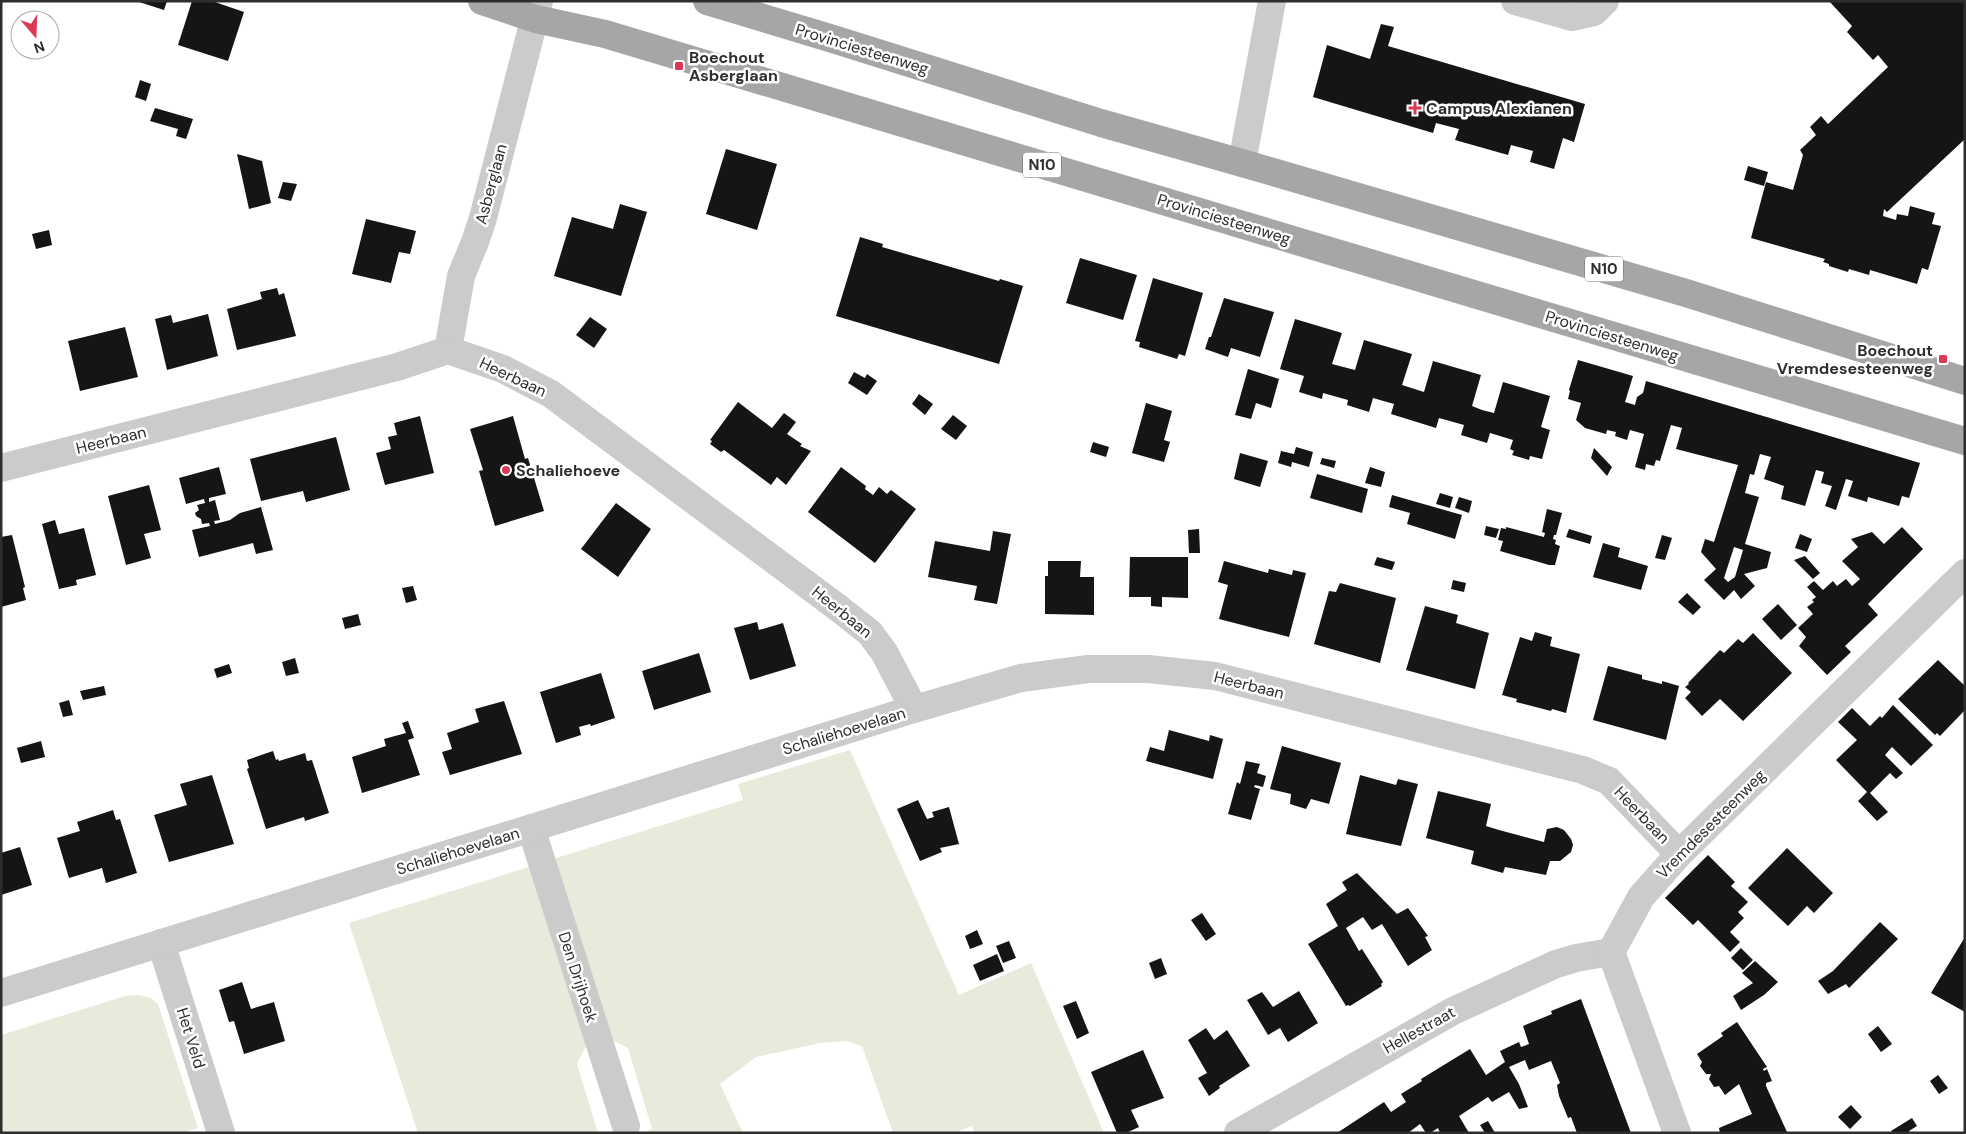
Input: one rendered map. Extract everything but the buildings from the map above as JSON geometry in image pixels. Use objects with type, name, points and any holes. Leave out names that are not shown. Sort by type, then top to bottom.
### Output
[{"type":"main road","name":"Provinciesteenweg","points":[[482,1],[538,10],[615,37],[1965,441]]},
{"type":"main road","name":"Provinciesteenweg","points":[[707,1],[1101,124],[1242,162],[1686,293],[1965,381]]},
{"type":"street","points":[[1242,162],[1272,1]]},
{"type":"street","points":[[1515,1],[1572,17],[1594,12],[1606,1]]},
{"type":"street","name":"Asberglaan","points":[[448,350],[461,276],[483,218],[524,54],[538,10]]},
{"type":"street","name":"Heerbaan","points":[[1,468],[397,367],[448,350],[503,369],[551,394],[837,607],[870,633],[884,652],[914,709],[1021,678],[1088,669],[1148,668],[1215,676],[1591,774],[1609,781],[1679,854]]},
{"type":"street","name":"Vremdesesteenweg","points":[[1611,952],[1641,897],[1679,854],[1965,573]]},
{"type":"street","name":"Schaliehoevelaan","points":[[1,993],[914,709]]},
{"type":"street","name":"Den Drijhoek","points":[[531,828],[626,1126]]},
{"type":"street","name":"Het Veld","points":[[161,943],[220,1133]]},
{"type":"street","points":[[1611,952],[1677,1133]]},
{"type":"street","name":"Hellestraat","points":[[1238,1133],[1453,1011],[1556,964],[1576,958],[1611,952]]},
{"type":"shaded area","points":[[850,750],[959,995],[1031,963],[1104,1133],[975,1133],[972,1126],[955,1133],[893,1133],[862,1046],[847,1041],[820,1043],[756,1057],[720,1084],[743,1133],[642,1133],[652,1129],[628,1048],[610,1039],[556,864],[556,858],[743,800],[738,784]]},
{"type":"shaded area","points":[[529,867],[586,1046],[577,1064],[598,1133],[418,1133],[349,923]]},
{"type":"shaded area","points":[[139,995],[151,998],[158,1004],[198,1128],[182,1133],[1,1133],[1,1035],[125,996]]},
{"type":"place","name":"Boechout Asberglaan","points":[[679,66]]},
{"type":"place","name":"Campus Alexianen","points":[[1415,108]]},
{"type":"place","name":"Boechout Vremdesesteenweg","points":[[1943,359]]},
{"type":"place","name":"Schaliehoeve","points":[[506,470]]}]
